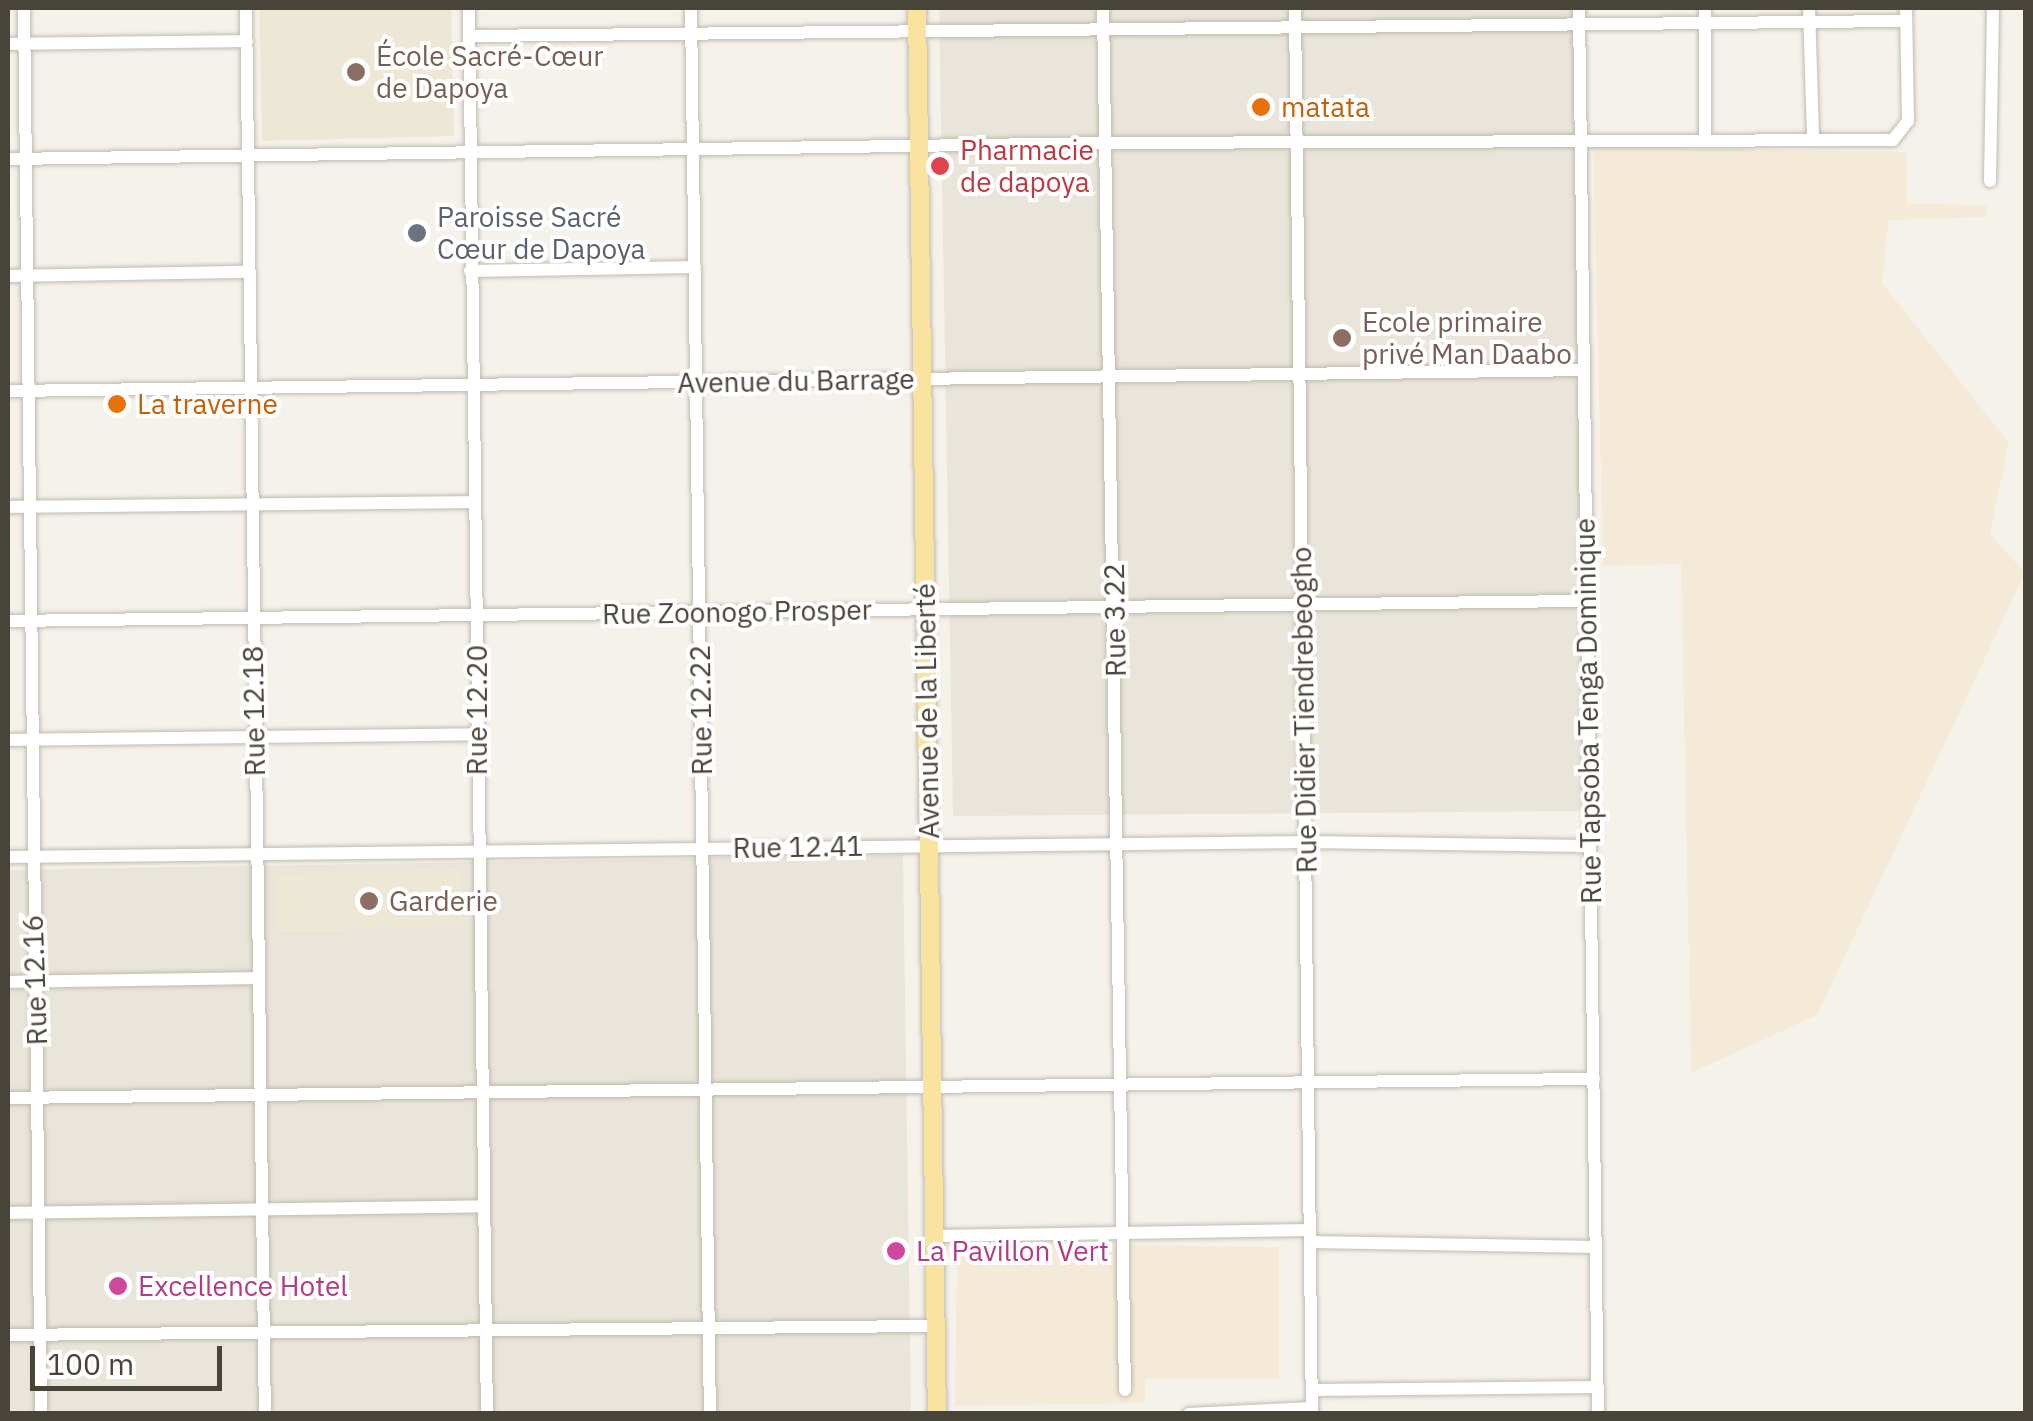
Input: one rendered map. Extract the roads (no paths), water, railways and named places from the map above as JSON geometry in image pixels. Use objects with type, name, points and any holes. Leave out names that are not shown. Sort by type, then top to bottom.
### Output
[{"type":"main road","name":"Avenue de la Liberté","points":[[917,8],[938,1414]]},
{"type":"street","name":"Rue 12.16","points":[[24,8],[33,982],[42,1212],[41,1414]]},
{"type":"street","name":"Rue 12.18","points":[[246,8],[257,1093],[265,1414]]},
{"type":"street","name":"Rue 12.20","points":[[470,8],[486,1414]]},
{"type":"street","name":"Rue 12.22","points":[[691,8],[710,1414]]},
{"type":"street","name":"Rue 3.22","points":[[1103,8],[1126,1390]]},
{"type":"street","name":"Rue Didier Tiendrebeogho","points":[[1295,8],[1312,1411]]},
{"type":"street","points":[[1705,8],[1705,142]]},
{"type":"street","points":[[1990,181],[1993,8]]},
{"type":"street","points":[[8,159],[1581,138],[1705,142],[1893,140],[1908,121],[1906,14],[1809,14],[1706,25],[1579,15],[1295,26],[470,36]]},
{"type":"street","points":[[1809,14],[1813,138]]},
{"type":"street","name":"Rue Tapsoba Tenga Dominique","points":[[1579,15],[1598,1414]]},
{"type":"street","points":[[8,44],[247,41]]},
{"type":"street","points":[[470,271],[694,266]]},
{"type":"street","points":[[8,276],[248,272]]},
{"type":"street","name":"Avenue du Barrage","points":[[8,391],[1584,370]]},
{"type":"street","points":[[8,507],[475,502]]},
{"type":"street","name":"Rue Zoonogo Prosper","points":[[8,622],[1586,602]]},
{"type":"street","points":[[8,740],[476,734]]},
{"type":"street","name":"Rue 12.41","points":[[8,857],[1306,842],[1588,846]]},
{"type":"street","points":[[8,982],[256,978]]},
{"type":"street","points":[[8,1098],[1594,1079]]},
{"type":"street","points":[[8,1212],[259,1212],[484,1206]]},
{"type":"street","points":[[935,1236],[1124,1232],[1596,1247]]},
{"type":"street","points":[[8,1335],[936,1326]]},
{"type":"street","points":[[1312,1390],[1598,1387]]},
{"type":"street","points":[[1189,1414],[1312,1411]]},
{"type":"place","name":"École Sacré-Cœur de Dapoya","points":[[356,72]]},
{"type":"place","name":"matata","points":[[1261,107]]},
{"type":"place","name":"Pharmacie de dapoya","points":[[940,166]]},
{"type":"place","name":"Paroisse Sacré Cœur de Dapoya","points":[[417,233]]},
{"type":"place","name":"Ecole primaire privé Man Daabo","points":[[1342,338]]},
{"type":"place","name":"La traverne","points":[[117,404]]},
{"type":"place","name":"Garderie","points":[[369,901]]},
{"type":"place","name":"La Pavillon Vert","points":[[896,1251]]},
{"type":"place","name":"Excellence Hotel","points":[[118,1286]]}]
